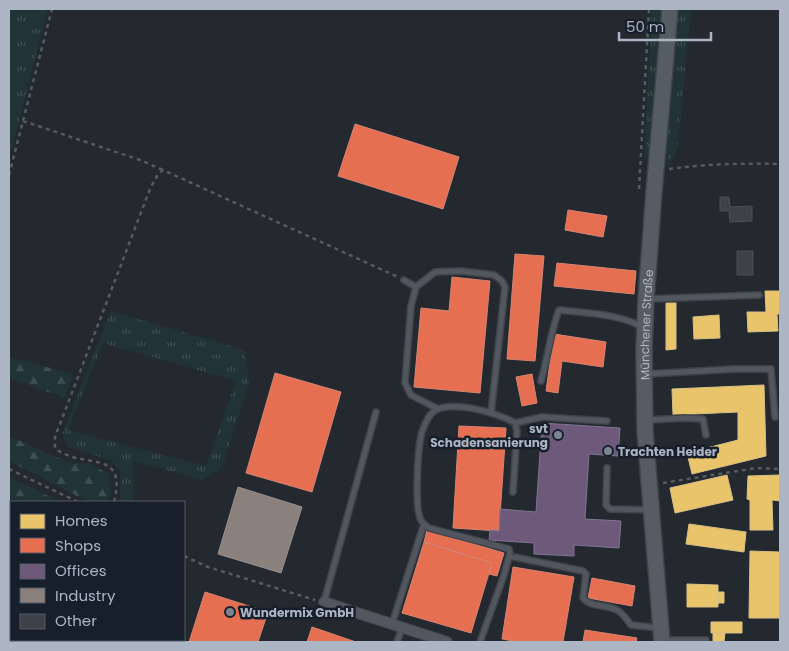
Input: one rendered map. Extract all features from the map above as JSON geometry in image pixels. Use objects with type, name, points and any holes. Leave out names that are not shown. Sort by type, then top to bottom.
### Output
[{"type":"main road","name":"Münchener Straße","points":[[661,637],[649,486],[644,374],[648,168],[670,9]]},
{"type":"street","points":[[324,602],[447,642]]},
{"type":"lane","points":[[438,408],[411,395],[405,383],[411,306],[416,287],[436,272],[461,271],[494,275],[502,281],[505,287],[491,413]]},
{"type":"lane","points":[[404,280],[416,287]]},
{"type":"lane","points":[[646,299],[759,296]]},
{"type":"lane","points":[[541,381],[548,357],[551,331],[559,310],[635,322],[645,328]]},
{"type":"lane","points":[[644,374],[771,369],[775,417]]},
{"type":"lane","points":[[480,642],[504,575],[509,549],[447,534],[429,528],[421,521],[417,492],[422,432],[430,415],[438,408],[447,406],[491,413],[507,418],[515,423],[517,431],[514,492]]},
{"type":"lane","points":[[324,602],[376,412]]},
{"type":"lane","points":[[515,423],[542,416],[607,421]]},
{"type":"lane","points":[[645,420],[703,419],[706,436]]},
{"type":"lane","points":[[607,468],[606,505],[610,509],[651,510]]},
{"type":"lane","points":[[397,642],[397,626],[424,524]]},
{"type":"lane","points":[[509,556],[583,571],[586,574],[583,598],[586,602],[616,609],[622,613],[631,625],[661,637],[706,640]]},
{"type":"path","points":[[9,175],[52,9]]},
{"type":"path","points":[[649,9],[648,168],[780,164]]},
{"type":"path","points":[[23,121],[140,160],[404,280]]},
{"type":"path","points":[[114,501],[118,479],[114,471],[94,460],[69,457],[62,454],[55,448],[55,437],[150,189],[162,170]]},
{"type":"path","points":[[649,486],[756,468],[780,469]]},
{"type":"path","points":[[9,469],[76,501]]},
{"type":"path","points":[[185,556],[208,567],[324,602]]},
{"type":"green space","points":[[9,9],[48,9],[9,160]]},
{"type":"green space","points":[[652,9],[662,9],[648,158],[644,159]]},
{"type":"green space","points":[[679,9],[691,9],[678,146],[670,166],[668,166],[666,147]]},
{"type":"green space","points":[[111,311],[245,350],[249,382],[222,468],[203,480],[133,461],[134,501],[120,501],[120,471],[110,460],[68,447],[63,438],[63,432]],"holes":[[[103,343],[236,381],[206,466],[68,430]]]},
{"type":"green space","points":[[9,357],[73,374],[65,398],[9,378]]},
{"type":"green space","points":[[9,436],[68,462],[89,463],[109,474],[111,495],[106,501],[85,500],[9,461]]},
{"type":"green space","points":[[9,477],[59,501],[10,501],[9,503]]},
{"type":"building: Homes","points":[[765,291],[780,291],[780,314],[777,314],[778,331],[748,332],[747,312],[766,312]]},
{"type":"building: Homes","points":[[666,303],[676,303],[676,349],[666,350]]},
{"type":"building: Homes","points":[[719,315],[720,338],[694,339],[693,317]]},
{"type":"building: Homes","points":[[764,385],[766,456],[692,474],[687,453],[738,440],[738,412],[673,415],[672,389]]},
{"type":"building: Homes","points":[[727,475],[733,500],[675,513],[670,488]]},
{"type":"building: Homes","points":[[780,475],[780,501],[772,500],[773,530],[750,530],[750,500],[747,499],[748,476]]},
{"type":"building: Homes","points":[[689,524],[746,532],[744,552],[686,544]]},
{"type":"building: Homes","points":[[750,551],[780,552],[780,618],[749,618]]},
{"type":"building: Homes","points":[[687,584],[718,585],[718,607],[687,607]]},
{"type":"building: Homes","points":[[718,592],[724,592],[724,603],[718,603]]},
{"type":"building: Homes","points":[[711,622],[742,622],[742,633],[711,633]]},
{"type":"building: Homes","points":[[713,633],[725,633],[724,642],[713,642]]},
{"type":"building: Shops","points":[[355,124],[459,157],[443,209],[338,176]]},
{"type":"building: Shops","points":[[568,210],[607,216],[603,237],[565,230]]},
{"type":"building: Shops","points":[[515,254],[544,256],[535,361],[507,359]]},
{"type":"building: Shops","points":[[557,263],[636,271],[634,294],[554,286]]},
{"type":"building: Shops","points":[[452,277],[490,281],[480,393],[414,387],[421,308],[449,311]]},
{"type":"building: Shops","points":[[554,334],[606,342],[603,367],[562,361],[558,393],[546,391]]},
{"type":"building: Shops","points":[[275,373],[341,392],[312,492],[246,473]]},
{"type":"building: Shops","points":[[532,374],[537,403],[522,406],[516,377]]},
{"type":"building: Shops","points":[[459,426],[506,428],[499,531],[453,528]]},
{"type":"building: Shops","points":[[427,530],[504,553],[497,576],[489,574],[492,563],[424,542]]},
{"type":"building: Shops","points":[[424,542],[492,563],[471,633],[402,613]]},
{"type":"building: Shops","points":[[513,567],[574,577],[563,642],[519,642],[502,639]]},
{"type":"building: Shops","points":[[592,578],[635,586],[632,606],[588,598]]},
{"type":"building: Shops","points":[[205,592],[268,612],[258,642],[189,642]]},
{"type":"building: Shops","points":[[312,627],[356,642],[307,642]]},
{"type":"building: Shops","points":[[585,630],[637,638],[636,642],[583,642]]},
{"type":"building: Offices","points":[[542,423],[620,428],[618,456],[589,454],[585,519],[621,521],[619,548],[574,545],[574,556],[534,554],[534,543],[489,540],[490,530],[499,531],[500,509],[536,512]]},
{"type":"building: Industry","points":[[238,487],[302,507],[281,573],[218,554]]},
{"type":"building: Other","points":[[720,197],[729,197],[730,207],[752,206],[752,221],[730,222],[729,211],[720,211]]},
{"type":"building: Other","points":[[737,251],[753,251],[753,275],[737,275]]},
{"type":"place","name":"svt Schadensanierung","points":[[558,435]]},
{"type":"place","name":"Trachten Heider","points":[[608,451]]},
{"type":"place","name":"Wundermix GmbH","points":[[230,612]]}]
